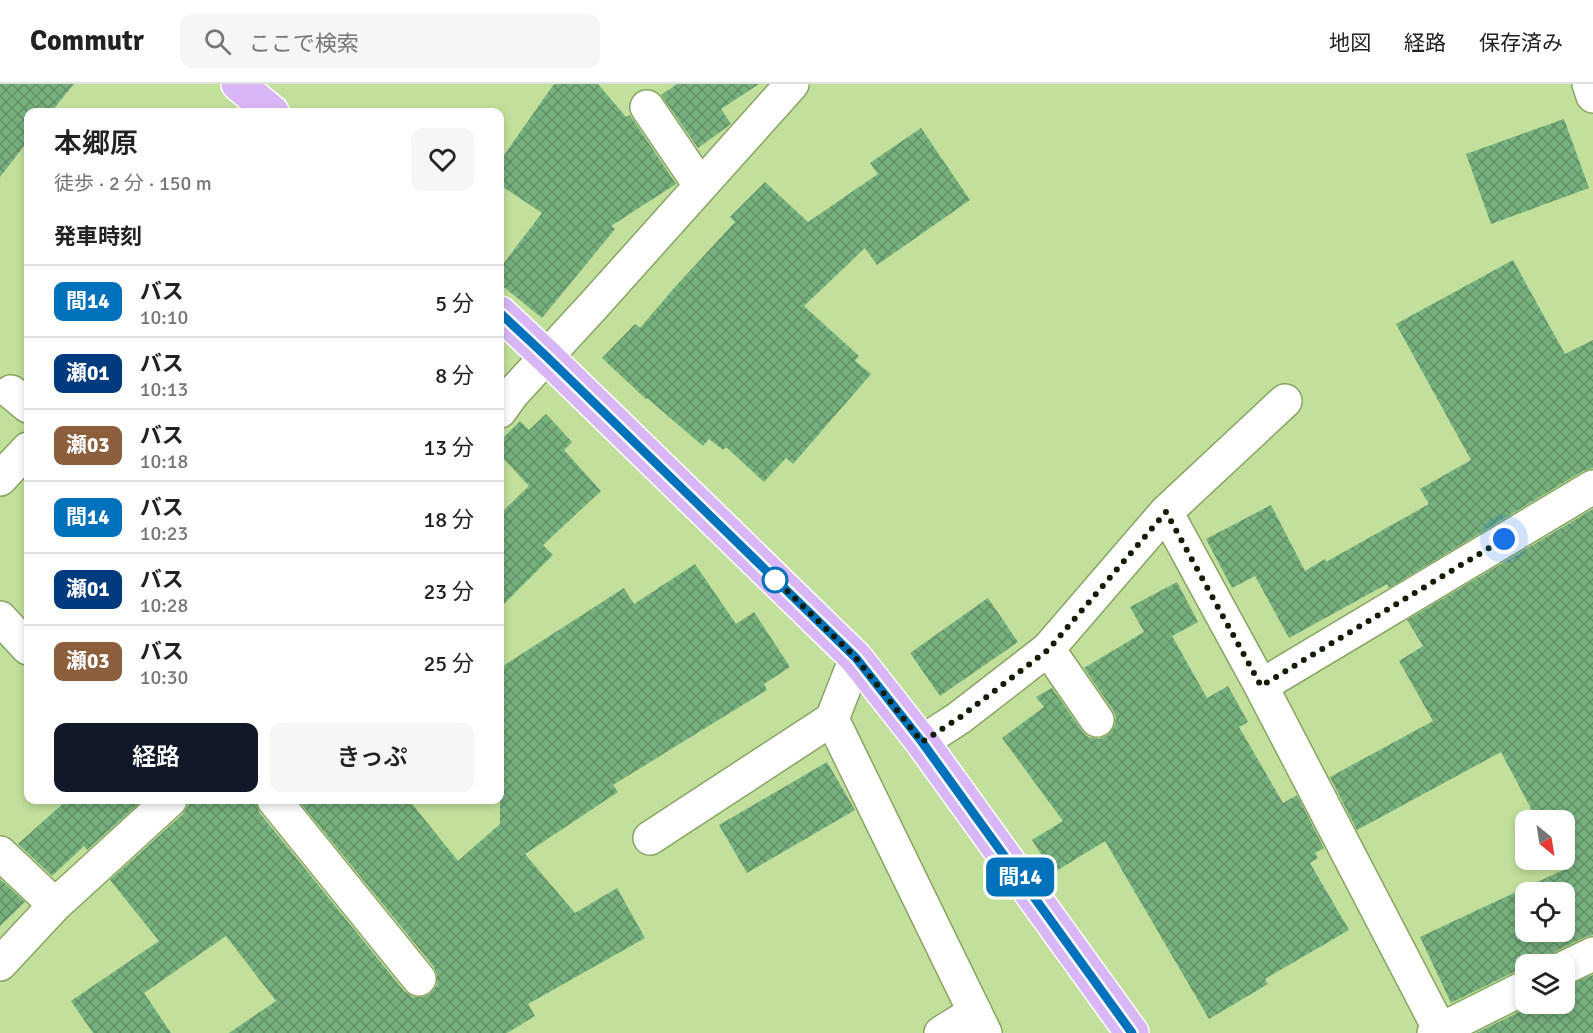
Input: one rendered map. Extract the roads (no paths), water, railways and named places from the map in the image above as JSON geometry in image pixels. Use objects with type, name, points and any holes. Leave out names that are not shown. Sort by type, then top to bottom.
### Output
[{"type":"main road","points":[[504,317],[856,658],[922,742],[1132,1033]]},
{"type":"street","points":[[504,405],[792,84]]},
{"type":"street","points":[[1589,84],[1593,96]]},
{"type":"street","points":[[647,107],[700,185]]},
{"type":"street","points":[[922,742],[959,718],[1048,650],[1166,512],[1285,401]]},
{"type":"street","points":[[0,479],[24,453]]},
{"type":"street","points":[[1261,686],[1593,487]]},
{"type":"street","points":[[1166,512],[1261,686],[1437,1031],[1515,992]]},
{"type":"street","points":[[0,618],[24,644]]},
{"type":"street","points":[[1048,650],[1097,720]]},
{"type":"street","points":[[650,837],[832,719],[856,658]]},
{"type":"street","points":[[832,719],[980,1023],[941,1033]]},
{"type":"street","points":[[0,964],[55,905],[166,804]]},
{"type":"street","points":[[276,804],[418,979]]},
{"type":"street","points":[[0,853],[55,905]]},
{"type":"street","points":[[1575,963],[1593,954]]}]
